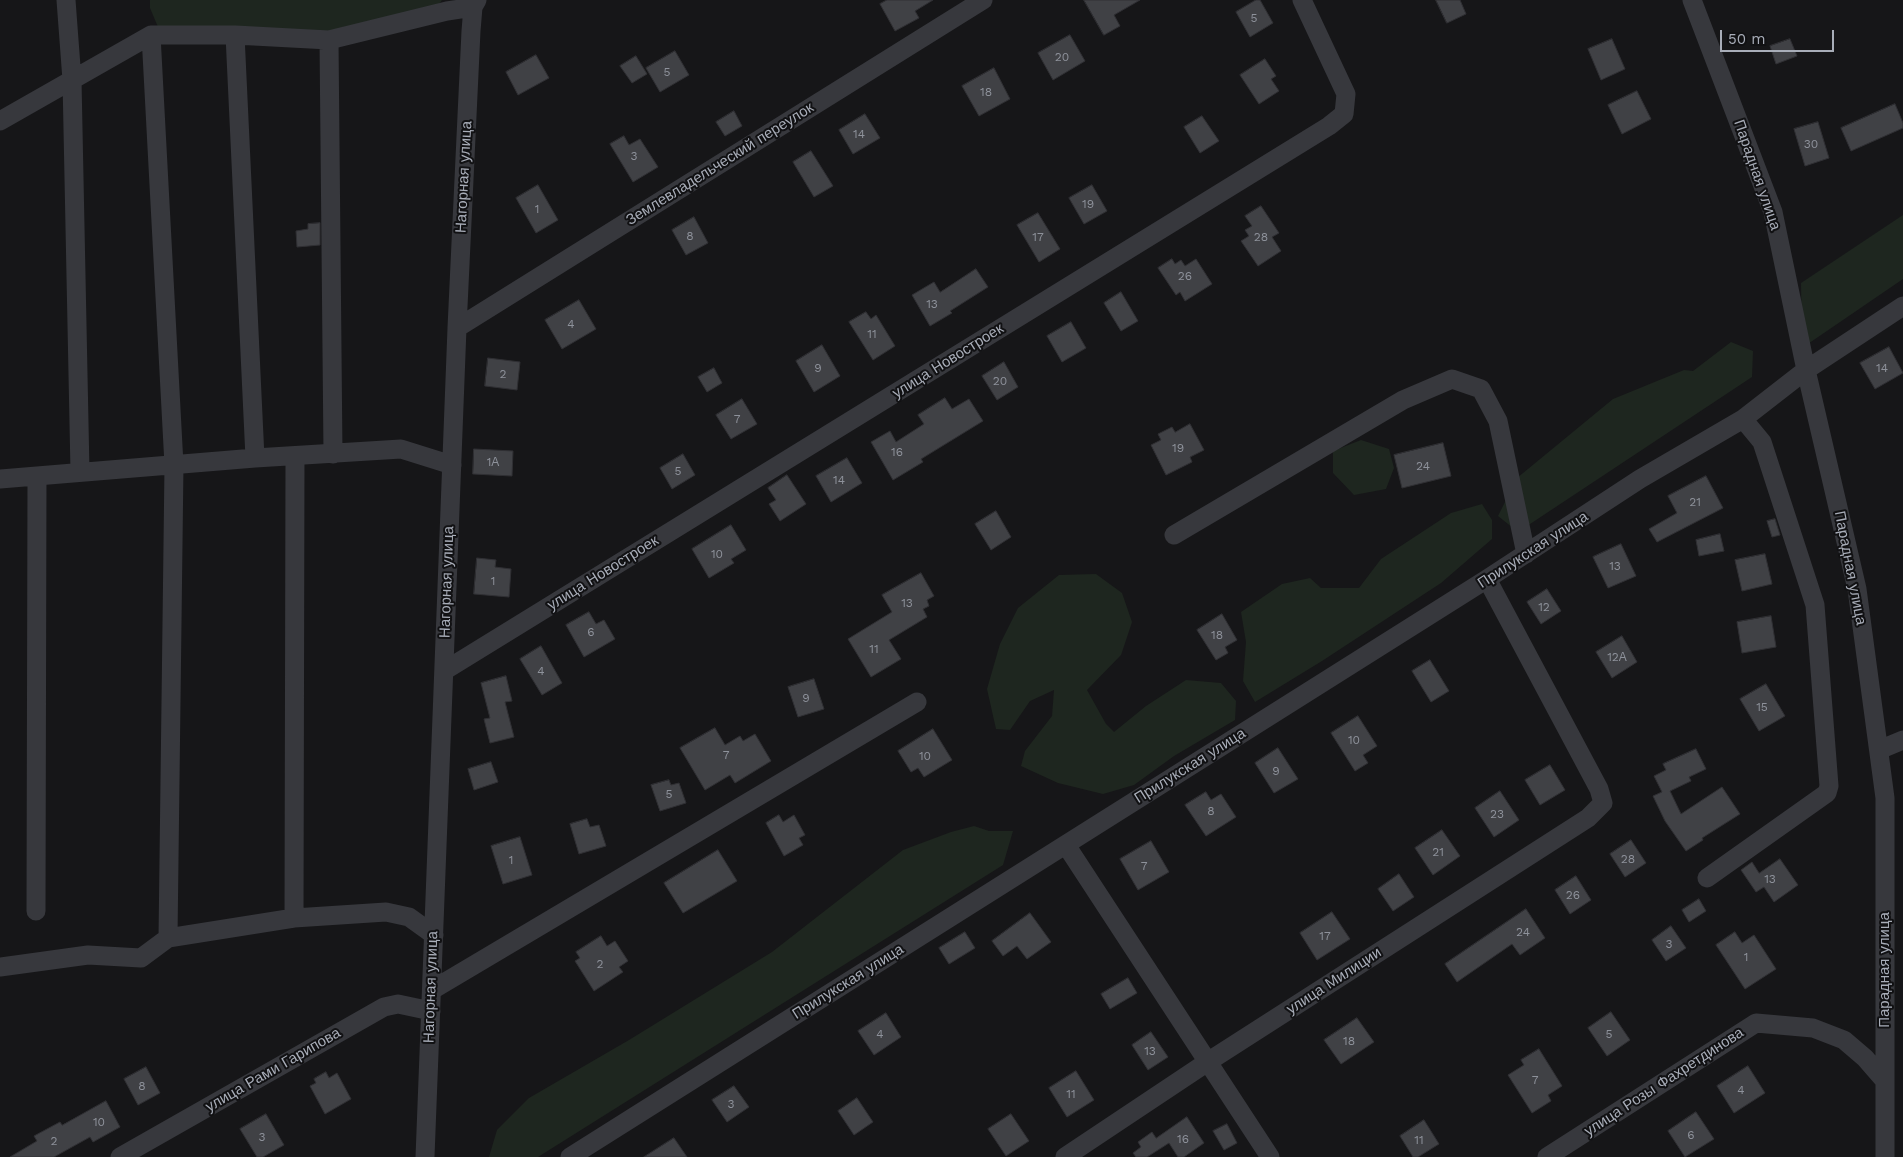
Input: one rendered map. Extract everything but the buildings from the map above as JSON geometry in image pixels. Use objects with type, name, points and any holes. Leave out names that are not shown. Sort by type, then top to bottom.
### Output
[{"type":"street","points":[[66,0],[72,80],[80,472]]},
{"type":"street","name":"Землевладельческий переулок","points":[[457,328],[983,0]]},
{"type":"street","name":"улица Новостроек","points":[[444,671],[1330,126],[1344,114],[1346,94],[1302,0]]},
{"type":"street","name":"Парадная улица","points":[[1692,0],[1773,212],[1806,370],[1857,589],[1885,798],[1886,1157]]},
{"type":"street","points":[[0,121],[150,35],[234,35],[330,40],[475,4]]},
{"type":"street","name":"Нагорная улица","points":[[425,1157],[457,328],[475,4]]},
{"type":"street","points":[[150,35],[174,465],[168,938]]},
{"type":"street","points":[[234,35],[255,458]]},
{"type":"street","points":[[330,40],[333,454]]},
{"type":"street","name":"Прилукская улица","points":[[570,1157],[1487,579],[1640,479],[1742,419],[1806,370],[1903,306]]},
{"type":"street","points":[[1174,535],[1403,400],[1452,379],[1481,389],[1498,421],[1526,554]]},
{"type":"street","points":[[1707,878],[1828,793],[1829,786],[1815,604],[1762,442],[1742,419]]},
{"type":"street","points":[[0,479],[255,458],[401,450],[452,465]]},
{"type":"street","points":[[294,918],[295,456]]},
{"type":"street","points":[[36,911],[37,476]]},
{"type":"street","name":"улица Милиции","points":[[1065,1157],[1208,1062],[1588,818],[1603,803],[1599,789],[1487,579]]},
{"type":"street","points":[[432,990],[917,702]]},
{"type":"street","points":[[1879,750],[1903,740]]},
{"type":"street","points":[[1066,845],[1270,1157]]},
{"type":"street","points":[[0,967],[88,955],[141,958],[168,938],[294,918],[386,912],[409,917],[434,935]]},
{"type":"street","name":"улица Рами Гарипова","points":[[120,1157],[384,1007],[398,1004],[431,1012]]},
{"type":"street","name":"улица Розы Фахретдинова","points":[[1547,1157],[1756,1023],[1813,1028],[1844,1040],[1886,1081]]},
{"type":"shaded area","points":[[150,0],[442,0],[437,7],[329,36],[158,27],[150,8]]},
{"type":"shaded area","points":[[1903,215],[1903,279],[1802,348],[1801,283]]},
{"type":"shaded area","points":[[1731,342],[1753,351],[1752,377],[1518,532],[1498,516],[1517,478],[1613,399],[1684,370],[1693,371]]},
{"type":"shaded area","points":[[1361,440],[1389,449],[1394,468],[1386,489],[1354,495],[1333,473],[1333,451]]},
{"type":"shaded area","points":[[1482,504],[1492,520],[1492,539],[1441,583],[1322,661],[1255,702],[1243,681],[1246,642],[1241,612],[1282,584],[1310,578],[1321,588],[1359,588],[1381,559],[1451,513]]},
{"type":"shaded area","points":[[1096,574],[1122,593],[1132,622],[1121,655],[1087,690],[1106,724],[1114,732],[1146,706],[1186,680],[1221,683],[1236,701],[1235,720],[1174,756],[1134,785],[1103,794],[1058,783],[1021,766],[1025,751],[1052,716],[1054,690],[1030,701],[1010,730],[996,729],[987,689],[1000,644],[1018,608],[1059,575]]},
{"type":"shaded area","points":[[974,826],[989,831],[1013,831],[1003,865],[538,1157],[489,1157],[497,1130],[529,1098],[629,1040],[772,952],[903,850],[951,832]]}]
